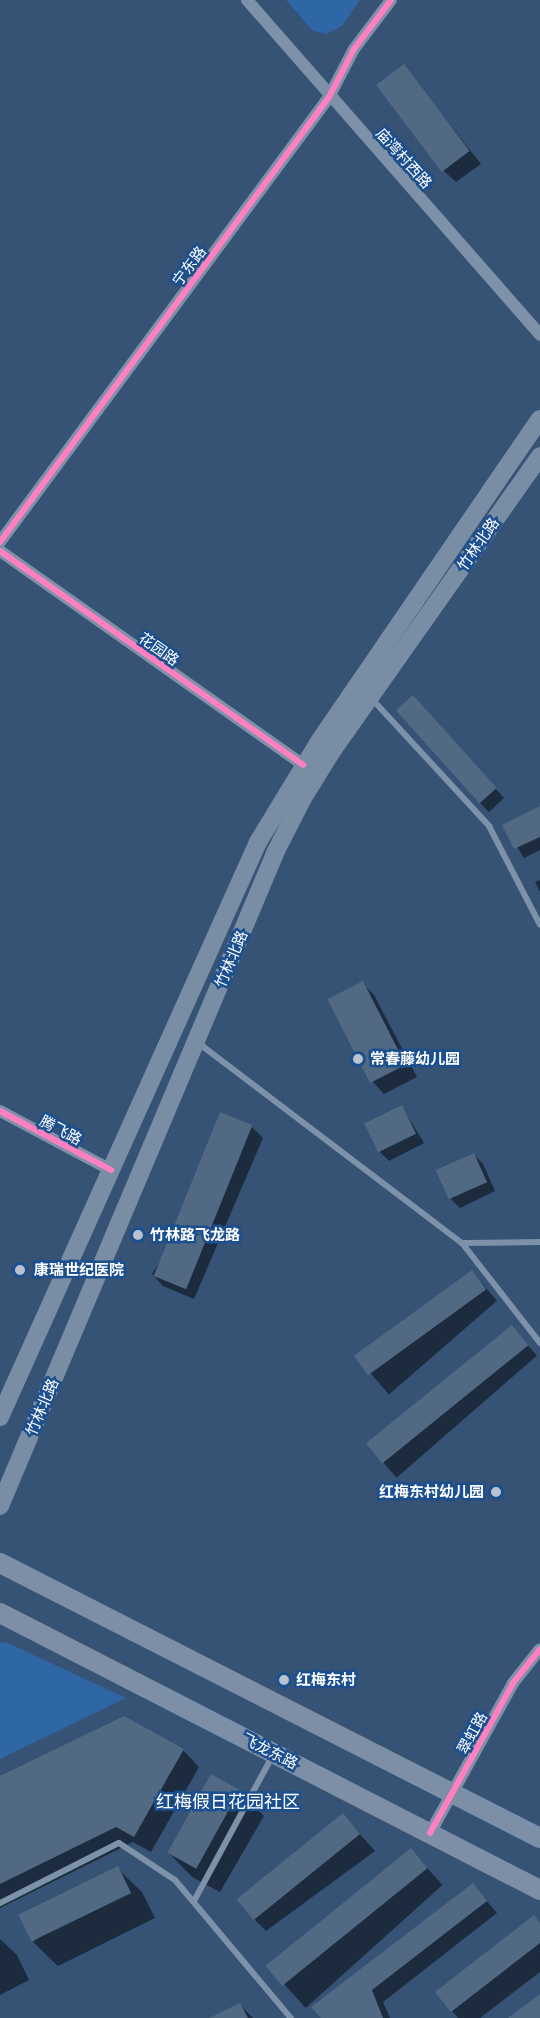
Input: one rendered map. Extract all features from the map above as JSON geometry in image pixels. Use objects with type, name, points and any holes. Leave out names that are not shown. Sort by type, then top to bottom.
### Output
[{"type":"main road","name":"竹林北路","points":[[0,1417],[258,842],[303,765],[540,419]]},
{"type":"main road","name":"竹林北路","points":[[0,1506],[276,851],[332,751],[540,456]]},
{"type":"main road","points":[[0,1563],[540,1838]]},
{"type":"main road","name":"飞龙东路","points":[[0,1613],[540,1890]]},
{"type":"street","name":"庙湾村西路","points":[[247,0],[329,97],[540,335]]},
{"type":"street","name":"宁东路","points":[[0,542],[329,97],[354,49],[391,0]]},
{"type":"street","name":"花园路","points":[[0,551],[303,765]]},
{"type":"street","name":"腾飞路","points":[[0,1111],[111,1170]]},
{"type":"street","name":"翠虹路","points":[[430,1833],[513,1683],[540,1649]]},
{"type":"lane","points":[[370,697],[489,826],[540,925]]},
{"type":"lane","points":[[196,1042],[462,1243],[540,1343]]},
{"type":"lane","points":[[462,1243],[540,1242]]},
{"type":"lane","points":[[194,1901],[274,1753]]},
{"type":"lane","points":[[0,1903],[120,1843],[152,1861],[194,1901],[291,2018]]},
{"type":"shaded area","points":[[286,0],[360,0],[342,26],[327,34],[313,31]]},
{"type":"shaded area","points":[[0,1642],[8,1643],[126,1698],[0,1759]]},
{"type":"building","points":[[404,64],[470,151],[442,172],[376,85]]},
{"type":"building","points":[[413,695],[497,788],[480,803],[396,710]]},
{"type":"building","points":[[540,806],[540,837],[514,849],[502,825]]},
{"type":"building","points":[[363,981],[406,1065],[370,1083],[327,999]]},
{"type":"building","points":[[402,1105],[416,1134],[378,1152],[364,1123]]},
{"type":"building","points":[[220,1112],[252,1125],[186,1289],[154,1276]]},
{"type":"building","points":[[474,1153],[487,1182],[449,1199],[436,1170]]},
{"type":"building","points":[[472,1270],[486,1289],[368,1375],[354,1356]]},
{"type":"building","points":[[512,1325],[528,1345],[382,1464],[366,1443]]},
{"type":"building","points":[[124,1716],[184,1749],[134,1837],[116,1827],[0,1884],[0,1776]]},
{"type":"building","points":[[211,1774],[240,1790],[196,1869],[167,1853]]},
{"type":"building","points":[[343,1813],[360,1834],[254,1920],[237,1899]]},
{"type":"building","points":[[411,1848],[427,1868],[282,1986],[266,1966]]},
{"type":"building","points":[[118,1866],[131,1893],[31,1942],[18,1915]]},
{"type":"building","points":[[473,1883],[487,1901],[372,1990],[383,2018],[321,2018],[311,2007]]},
{"type":"building","points":[[534,1915],[540,1923],[540,1943],[451,2012],[435,1992]]},
{"type":"building","points":[[540,1994],[540,2018],[508,2018]]},
{"type":"building","points":[[240,2003],[248,2018],[209,2018]]},
{"type":"cycle path","points":[[0,542],[329,97],[354,49],[391,0]]},
{"type":"cycle path","points":[[0,551],[303,765]]},
{"type":"cycle path","points":[[0,1111],[111,1170]]},
{"type":"cycle path","points":[[430,1833],[513,1683],[540,1649]]},
{"type":"place","name":"常春藤幼儿园","points":[[358,1059]]},
{"type":"place","name":"竹林路飞龙路","points":[[138,1235]]},
{"type":"place","name":"康瑞世纪医院","points":[[20,1270]]},
{"type":"place","name":"红梅东村幼儿园","points":[[496,1492]]},
{"type":"place","name":"红梅东村","points":[[284,1680]]},
{"type":"district","name":"红梅假日花园社区","points":[[228,1801]]}]
